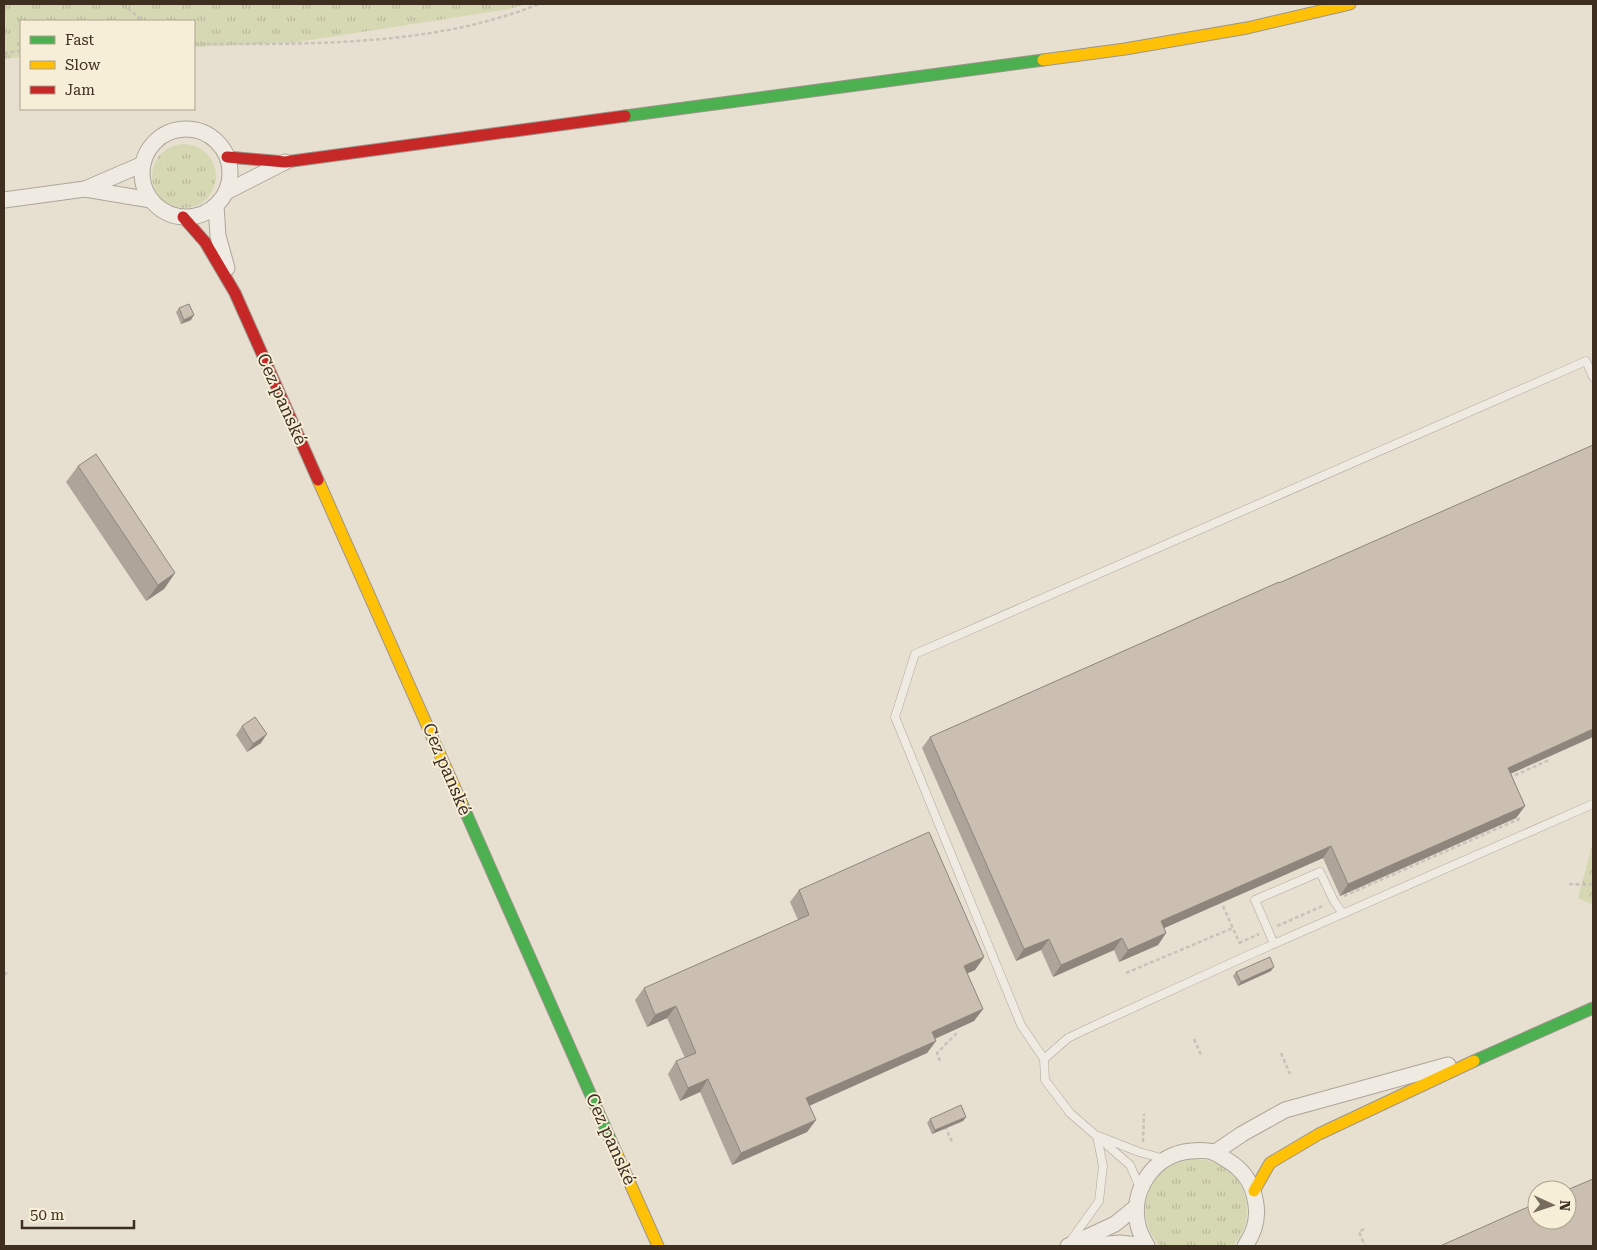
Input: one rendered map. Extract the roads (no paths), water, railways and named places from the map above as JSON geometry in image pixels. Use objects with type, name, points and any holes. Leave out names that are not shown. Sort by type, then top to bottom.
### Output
[{"type":"street","points":[[227,157],[285,162],[1125,50],[1247,28],[1350,4]]},
{"type":"street","points":[[183,129],[201,132],[217,141],[227,157],[230,176],[226,192],[216,206],[202,215],[183,217],[165,212],[151,200],[143,183],[143,164],[151,147],[165,134],[183,129]]},
{"type":"street","points":[[226,192],[285,162]]},
{"type":"street","points":[[4,200],[85,189],[143,164]]},
{"type":"street","points":[[85,189],[151,200]]},
{"type":"street","name":"Cez panské","points":[[216,206],[218,236],[234,293]]},
{"type":"street","name":"Cez panské","points":[[183,217],[204,242],[234,293],[658,1246]]},
{"type":"street","points":[[1254,1191],[1270,1164],[1311,1139],[1488,1054],[1593,1008]]},
{"type":"street","points":[[1214,1153],[1242,1134],[1285,1110],[1488,1054]]},
{"type":"street","points":[[1147,1246],[1138,1226],[1136,1207],[1140,1188],[1150,1171],[1165,1159],[1182,1152],[1202,1150],[1214,1153],[1236,1165],[1247,1177],[1254,1191],[1257,1207],[1251,1243]]},
{"type":"street","points":[[1067,1246],[1115,1224],[1136,1207]]},
{"type":"street","points":[[1082,1246],[1120,1243],[1147,1246]]},
{"type":"lane","points":[[1140,1188],[1130,1165],[1070,1113],[1045,1080],[1044,1059],[1020,1025],[895,717],[915,654],[1589,359],[1593,377]]},
{"type":"lane","points":[[1044,1059],[1068,1038],[1274,944],[1593,804]]},
{"type":"lane","points":[[1274,944],[1255,900],[1320,872],[1334,901],[1343,914]]},
{"type":"lane","points":[[1096,1136],[1139,1152],[1165,1159]]},
{"type":"lane","points":[[1067,1246],[1099,1201],[1103,1166],[1096,1136]]}]
